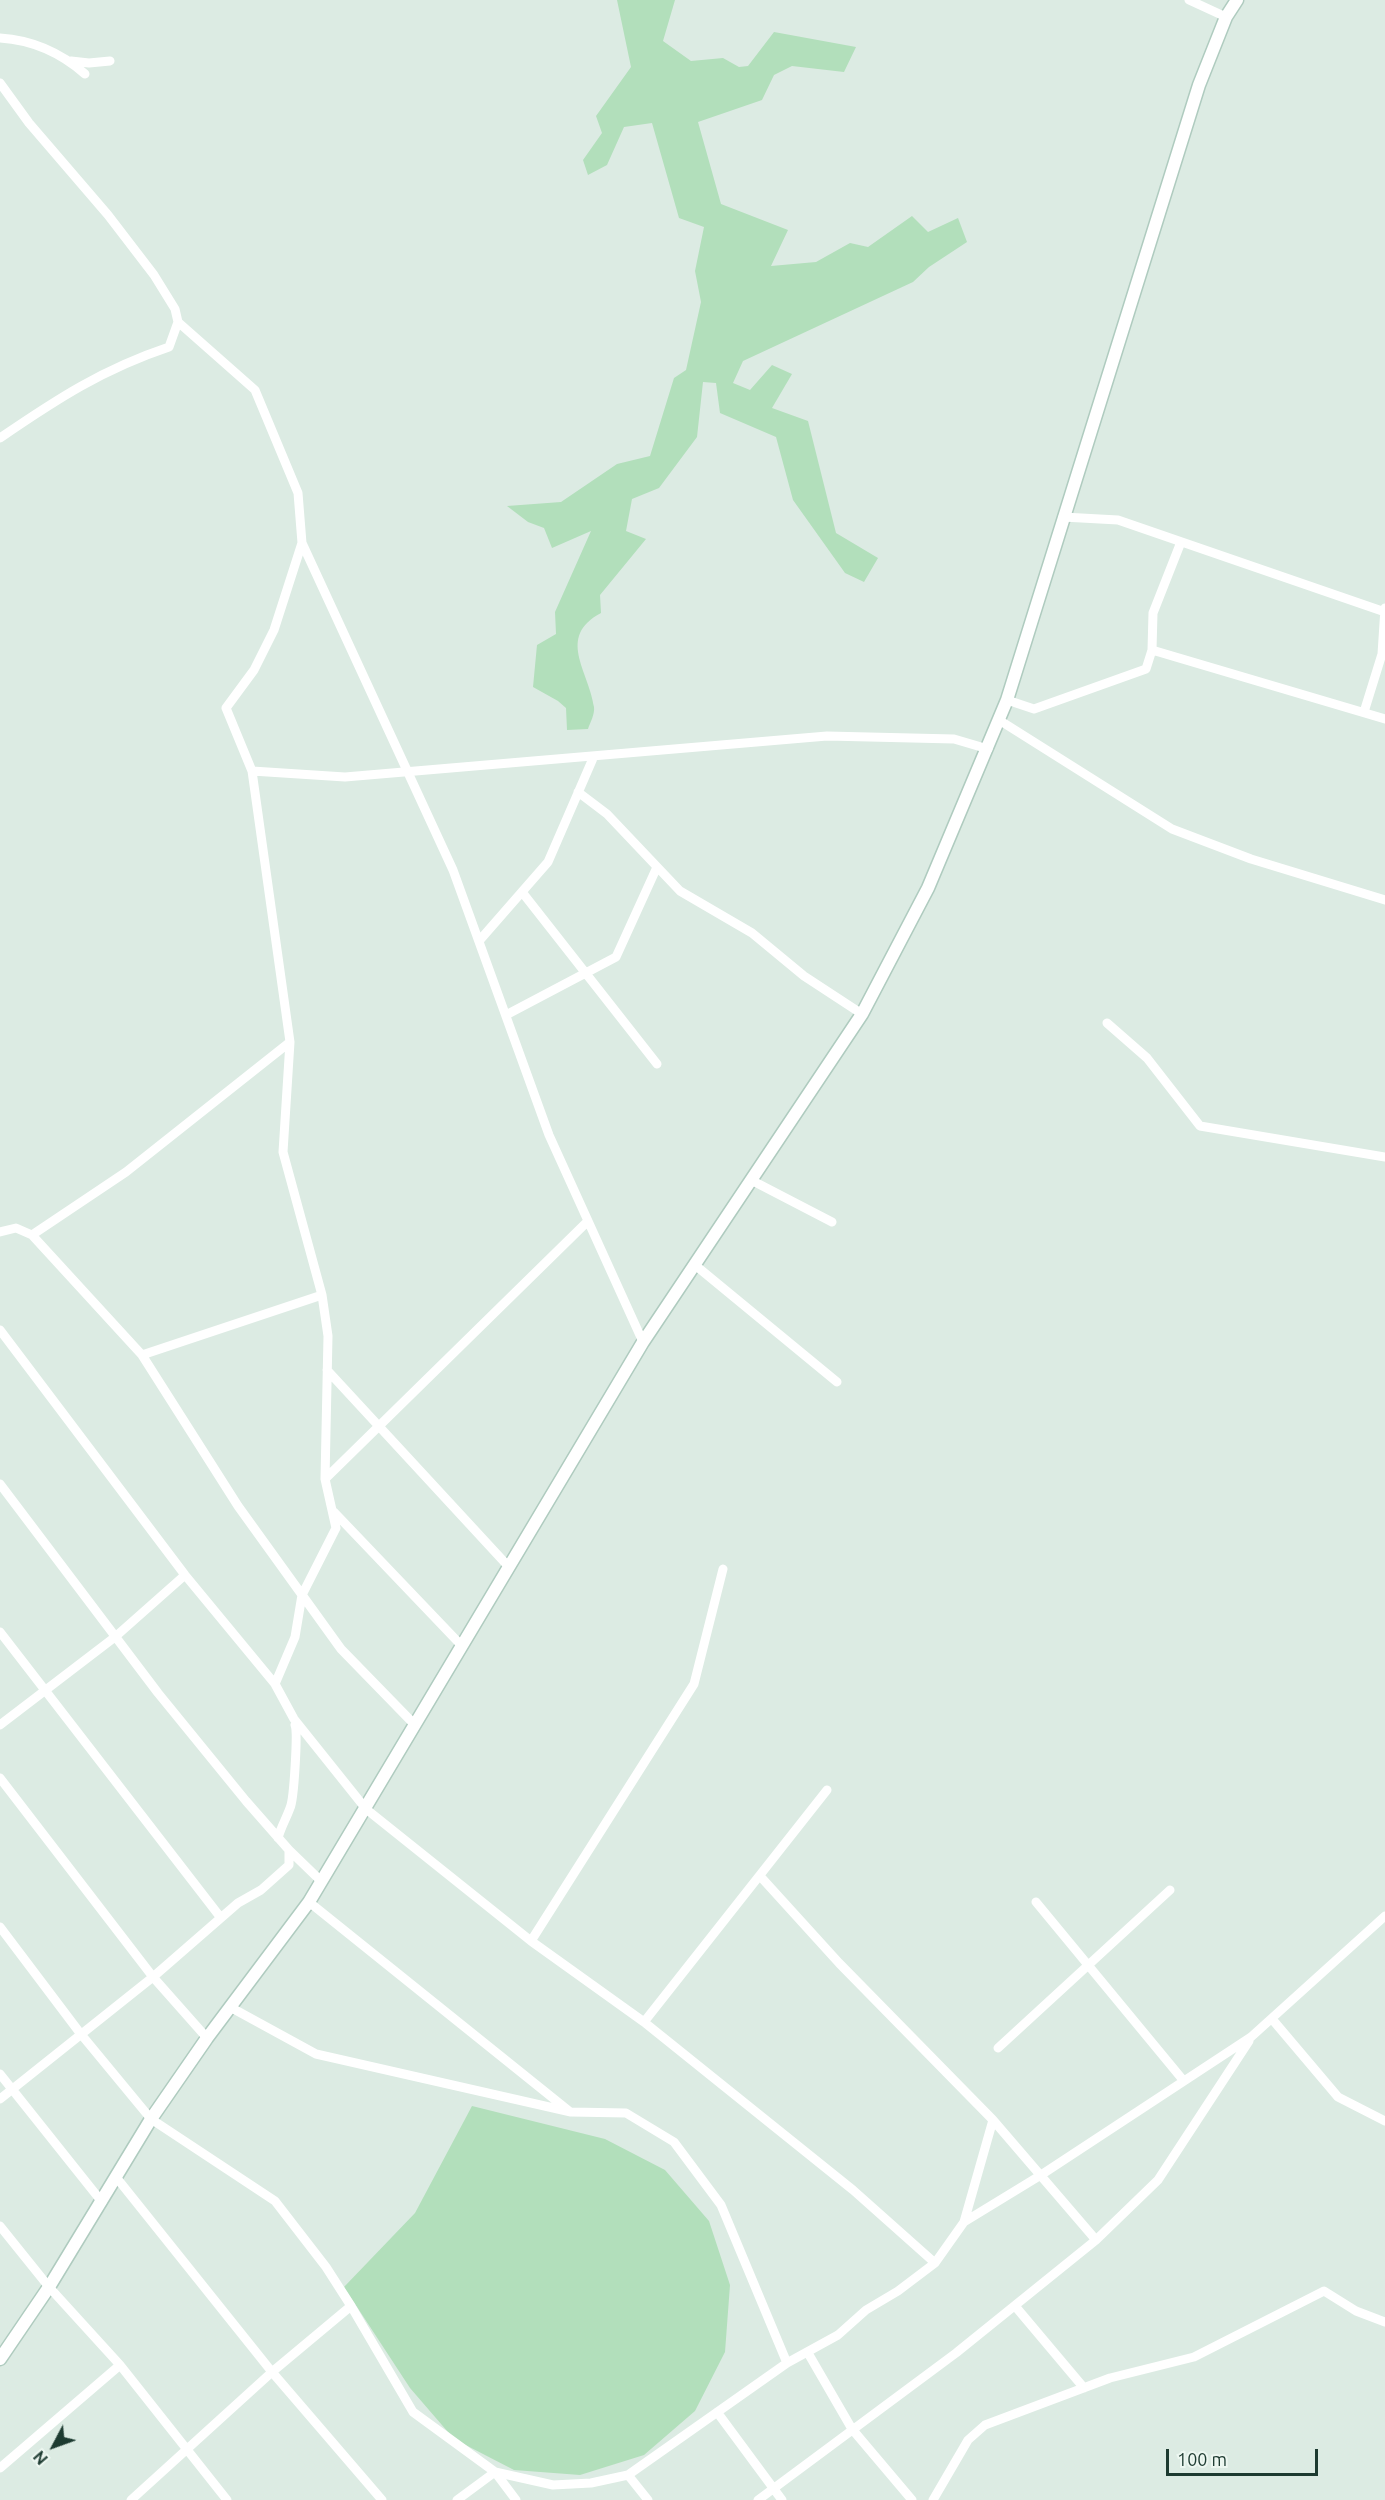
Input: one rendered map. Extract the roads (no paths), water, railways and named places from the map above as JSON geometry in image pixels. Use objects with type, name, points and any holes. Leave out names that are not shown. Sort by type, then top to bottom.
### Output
[{"type":"street","points":[[1189,0],[1226,17]]},
{"type":"street","points":[[0,2359],[49,2287],[151,2119],[207,2038],[309,1902],[320,1880],[366,1809],[414,1724],[643,1342],[862,1014],[928,888],[1007,700],[1199,85],[1226,17],[1237,0]]},
{"type":"street","points":[[0,38],[43,47],[69,60],[85,74]]},
{"type":"street","points":[[69,60],[89,63],[110,61]]},
{"type":"street","points":[[0,83],[29,123],[134,248],[175,309],[178,322],[169,347],[98,376],[57,398],[0,438]]},
{"type":"street","points":[[178,322],[255,390],[298,493],[302,543],[453,870],[549,1135],[643,1342]]},
{"type":"street","points":[[1063,517],[1118,520],[1384,611],[1382,654],[1364,712]]},
{"type":"street","points":[[1007,700],[1035,709],[1146,669],[1152,651],[1153,613],[1181,542]]},
{"type":"street","points":[[274,1684],[295,1637],[302,1595],[336,1528],[325,1479],[328,1336],[322,1295],[283,1152],[290,1042],[252,771],[226,708],[254,670],[274,630],[302,543]]},
{"type":"street","points":[[1152,651],[1385,719]]},
{"type":"street","points":[[999,720],[1172,829],[1251,859],[1385,900]]},
{"type":"street","points":[[252,771],[345,777],[826,736],[954,739],[988,749]]},
{"type":"street","points":[[479,941],[548,862],[594,756]]},
{"type":"street","points":[[578,792],[608,814],[680,891],[752,933],[804,976],[862,1014]]},
{"type":"street","points":[[506,1016],[616,957],[657,867]]},
{"type":"street","points":[[522,892],[584,974],[657,1064]]},
{"type":"street","points":[[1107,1023],[1147,1058],[1200,1126],[1385,1157]]},
{"type":"street","points":[[32,1235],[126,1172],[290,1042]]},
{"type":"street","points":[[751,1180],[832,1222]]},
{"type":"street","points":[[325,1479],[588,1221]]},
{"type":"street","points":[[0,1232],[16,1228],[32,1235],[142,1355],[238,1506],[302,1595],[342,1649],[414,1724]]},
{"type":"street","points":[[695,1265],[837,1382]]},
{"type":"street","points":[[142,1355],[322,1295]]},
{"type":"street","points":[[0,1330],[185,1575],[274,1684],[294,1719],[366,1809],[531,1941],[644,2022],[853,2190],[935,2263]]},
{"type":"street","points":[[327,1370],[508,1566]]},
{"type":"street","points":[[0,1484],[115,1637],[278,1838],[320,1880]]},
{"type":"street","points":[[332,1510],[461,1645]]},
{"type":"street","points":[[531,1941],[694,1684],[723,1569]]},
{"type":"street","points":[[0,1725],[115,1637],[185,1575]]},
{"type":"street","points":[[0,1632],[221,1918]]},
{"type":"street","points":[[278,1838],[282,1821],[291,1808],[293,1755],[298,1733],[294,1719]]},
{"type":"street","points":[[0,1778],[153,1977],[207,2038]]},
{"type":"street","points":[[644,2022],[827,1790]]},
{"type":"street","points":[[0,2099],[153,1977],[238,1903],[261,1890],[289,1865],[289,1850]]},
{"type":"street","points":[[760,1876],[839,1962],[993,2120],[1096,2240]]},
{"type":"street","points":[[998,2048],[1170,1890]]},
{"type":"street","points":[[309,1902],[571,2112]]},
{"type":"street","points":[[1036,1902],[1183,2080]]},
{"type":"street","points":[[964,2222],[1041,2175],[1251,2037],[1385,1916]]},
{"type":"street","points":[[0,1927],[80,2033],[151,2119],[275,2201],[326,2267],[413,2412],[495,2472],[516,2500]]},
{"type":"street","points":[[230,2007],[316,2054],[571,2112],[626,2113],[674,2142],[721,2205],[787,2363]]},
{"type":"street","points":[[1272,2019],[1338,2097],[1385,2121]]},
{"type":"street","points":[[758,2500],[1015,2306],[1096,2240],[1158,2180],[1251,2037]]},
{"type":"street","points":[[0,2074],[102,2202]]},
{"type":"street","points":[[458,2500],[495,2472],[553,2485],[591,2483],[628,2475],[787,2363],[838,2335],[867,2310],[898,2291],[935,2263],[964,2222],[993,2120]]},
{"type":"street","points":[[116,2177],[272,2372],[382,2500]]},
{"type":"street","points":[[0,2226],[49,2287],[120,2365],[227,2500]]},
{"type":"street","points":[[933,2500],[968,2440],[985,2425],[1110,2378],[1194,2357],[1324,2291],[1356,2311],[1385,2322]]},
{"type":"street","points":[[131,2500],[272,2372],[351,2306]]},
{"type":"street","points":[[1015,2306],[1084,2388]]},
{"type":"street","points":[[808,2353],[852,2429],[912,2500]]},
{"type":"street","points":[[0,2468],[120,2365]]},
{"type":"street","points":[[717,2412],[782,2500]]},
{"type":"street","points":[[628,2475],[648,2500]]}]
